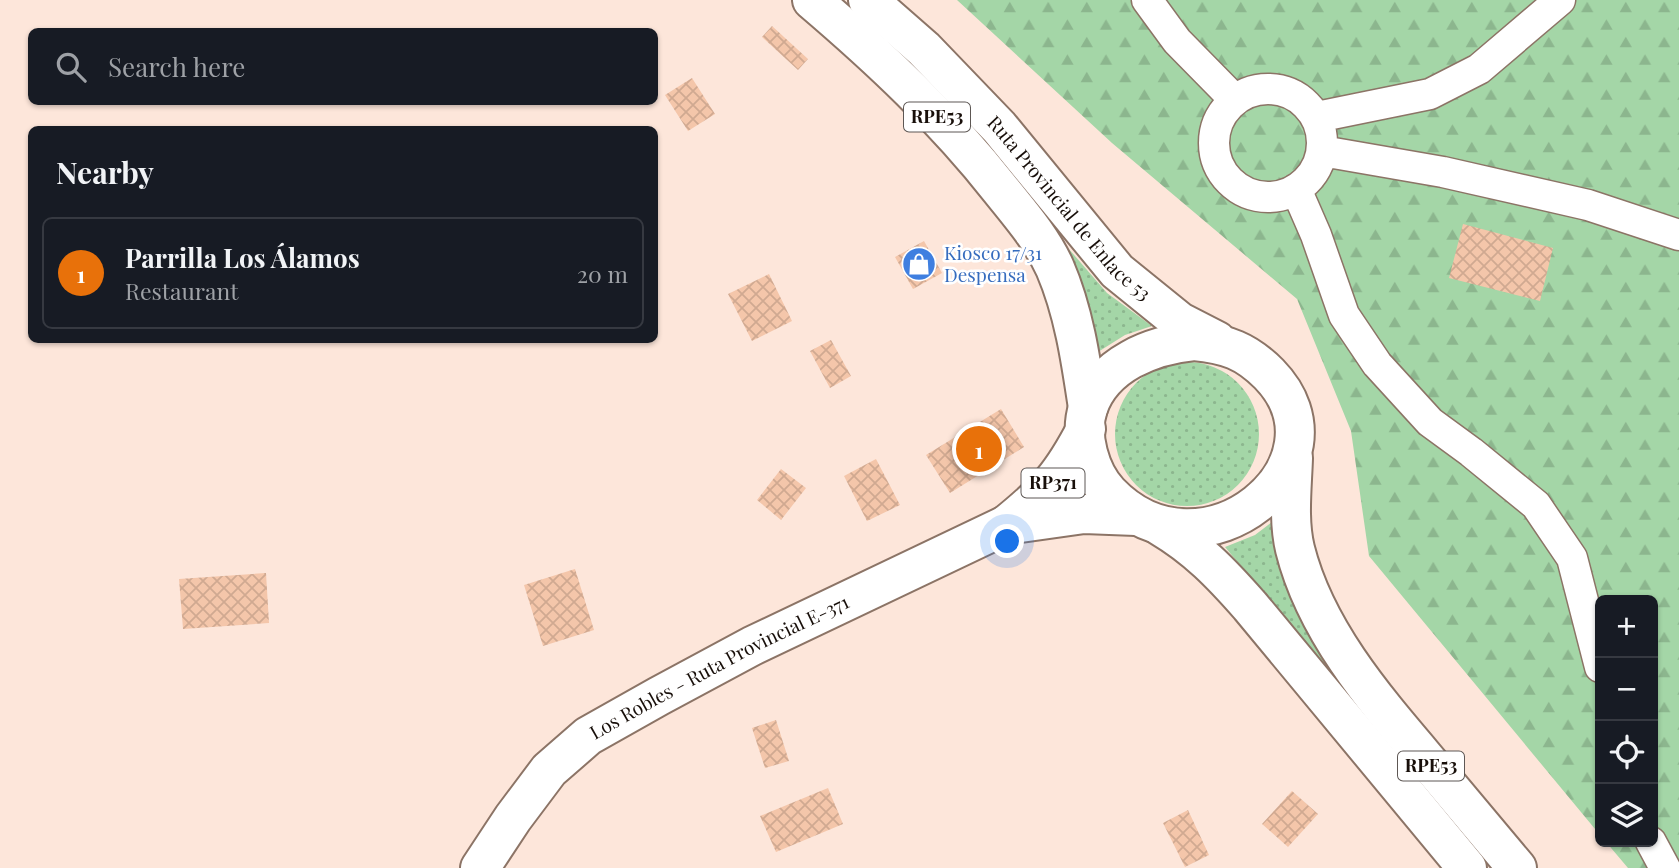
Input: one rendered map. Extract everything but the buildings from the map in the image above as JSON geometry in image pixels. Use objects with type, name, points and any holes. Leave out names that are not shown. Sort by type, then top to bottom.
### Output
[{"type":"main road","name":"Ruta Provincial de Enlace 53","points":[[812,0],[862,44],[942,122],[981,165],[1045,250],[1067,303],[1087,418]]},
{"type":"main road","name":"Ruta Provincial de Enlace 53","points":[[868,0],[924,50],[999,127],[1117,271],[1180,321],[1222,344]]},
{"type":"main road","name":"RPE53","points":[[1467,868],[1215,566],[1187,542],[1146,520],[1106,490],[1094,471],[1088,450],[1087,418],[1101,387],[1131,358],[1173,343],[1194,341],[1222,344],[1253,358],[1278,383],[1292,407],[1295,431],[1291,506],[1295,548],[1307,586],[1319,611],[1349,662],[1378,702],[1517,868]]},
{"type":"main road","name":"RP371","points":[[1006,525],[1064,470],[1087,418]]},
{"type":"main road","name":"RPE53","points":[[1146,520],[1183,528],[1207,527],[1229,521],[1251,510],[1268,495],[1293,452]]},
{"type":"main road","name":"RP371","points":[[1006,525],[1084,514],[1146,520]]},
{"type":"main road","name":"Los Robles - Ruta Provincial E-371","points":[[480,868],[532,790],[549,770],[588,736],[752,646],[1006,525]]},
{"type":"street","points":[[1147,0],[1177,41],[1234,99]]},
{"type":"street","points":[[1317,117],[1430,94],[1479,69],[1560,0]]},
{"type":"street","points":[[1270,88],[1289,92],[1305,102],[1317,117],[1323,140],[1318,166],[1296,190],[1276,197],[1256,197],[1237,189],[1223,174],[1214,155],[1213,134],[1220,115],[1234,99],[1251,90],[1270,88]]},
{"type":"street","points":[[1322,151],[1443,172],[1588,205],[1679,234]]},
{"type":"street","points":[[1296,190],[1316,235],[1345,316],[1377,364],[1430,422],[1536,505],[1572,558],[1598,658]]},
{"type":"street","points":[[1654,847],[1665,868]]},
{"type":"green space","points":[[957,0],[1679,0],[1679,868],[1628,868],[1610,847],[1658,847],[1658,595],[1595,595],[1595,829],[1369,556],[1351,431],[1297,299],[1112,143]]},
{"type":"green space","points":[[1068,248],[1107,293],[1152,326],[1125,335],[1098,352],[1090,308]]},
{"type":"green space","points":[[1187,362],[1214,368],[1238,383],[1253,407],[1259,434],[1253,461],[1238,485],[1214,500],[1187,506],[1160,500],[1136,485],[1121,461],[1115,434],[1121,407],[1136,383],[1160,368]]},
{"type":"green space","points":[[1272,522],[1282,570],[1298,612],[1346,693],[1225,547],[1255,535]]},
{"type":"place","name":"Kiosco 17/31 Despensa","points":[[919,264]]},
{"type":"place","name":"Parrilla Los Álamos","points":[[979,449]]}]
